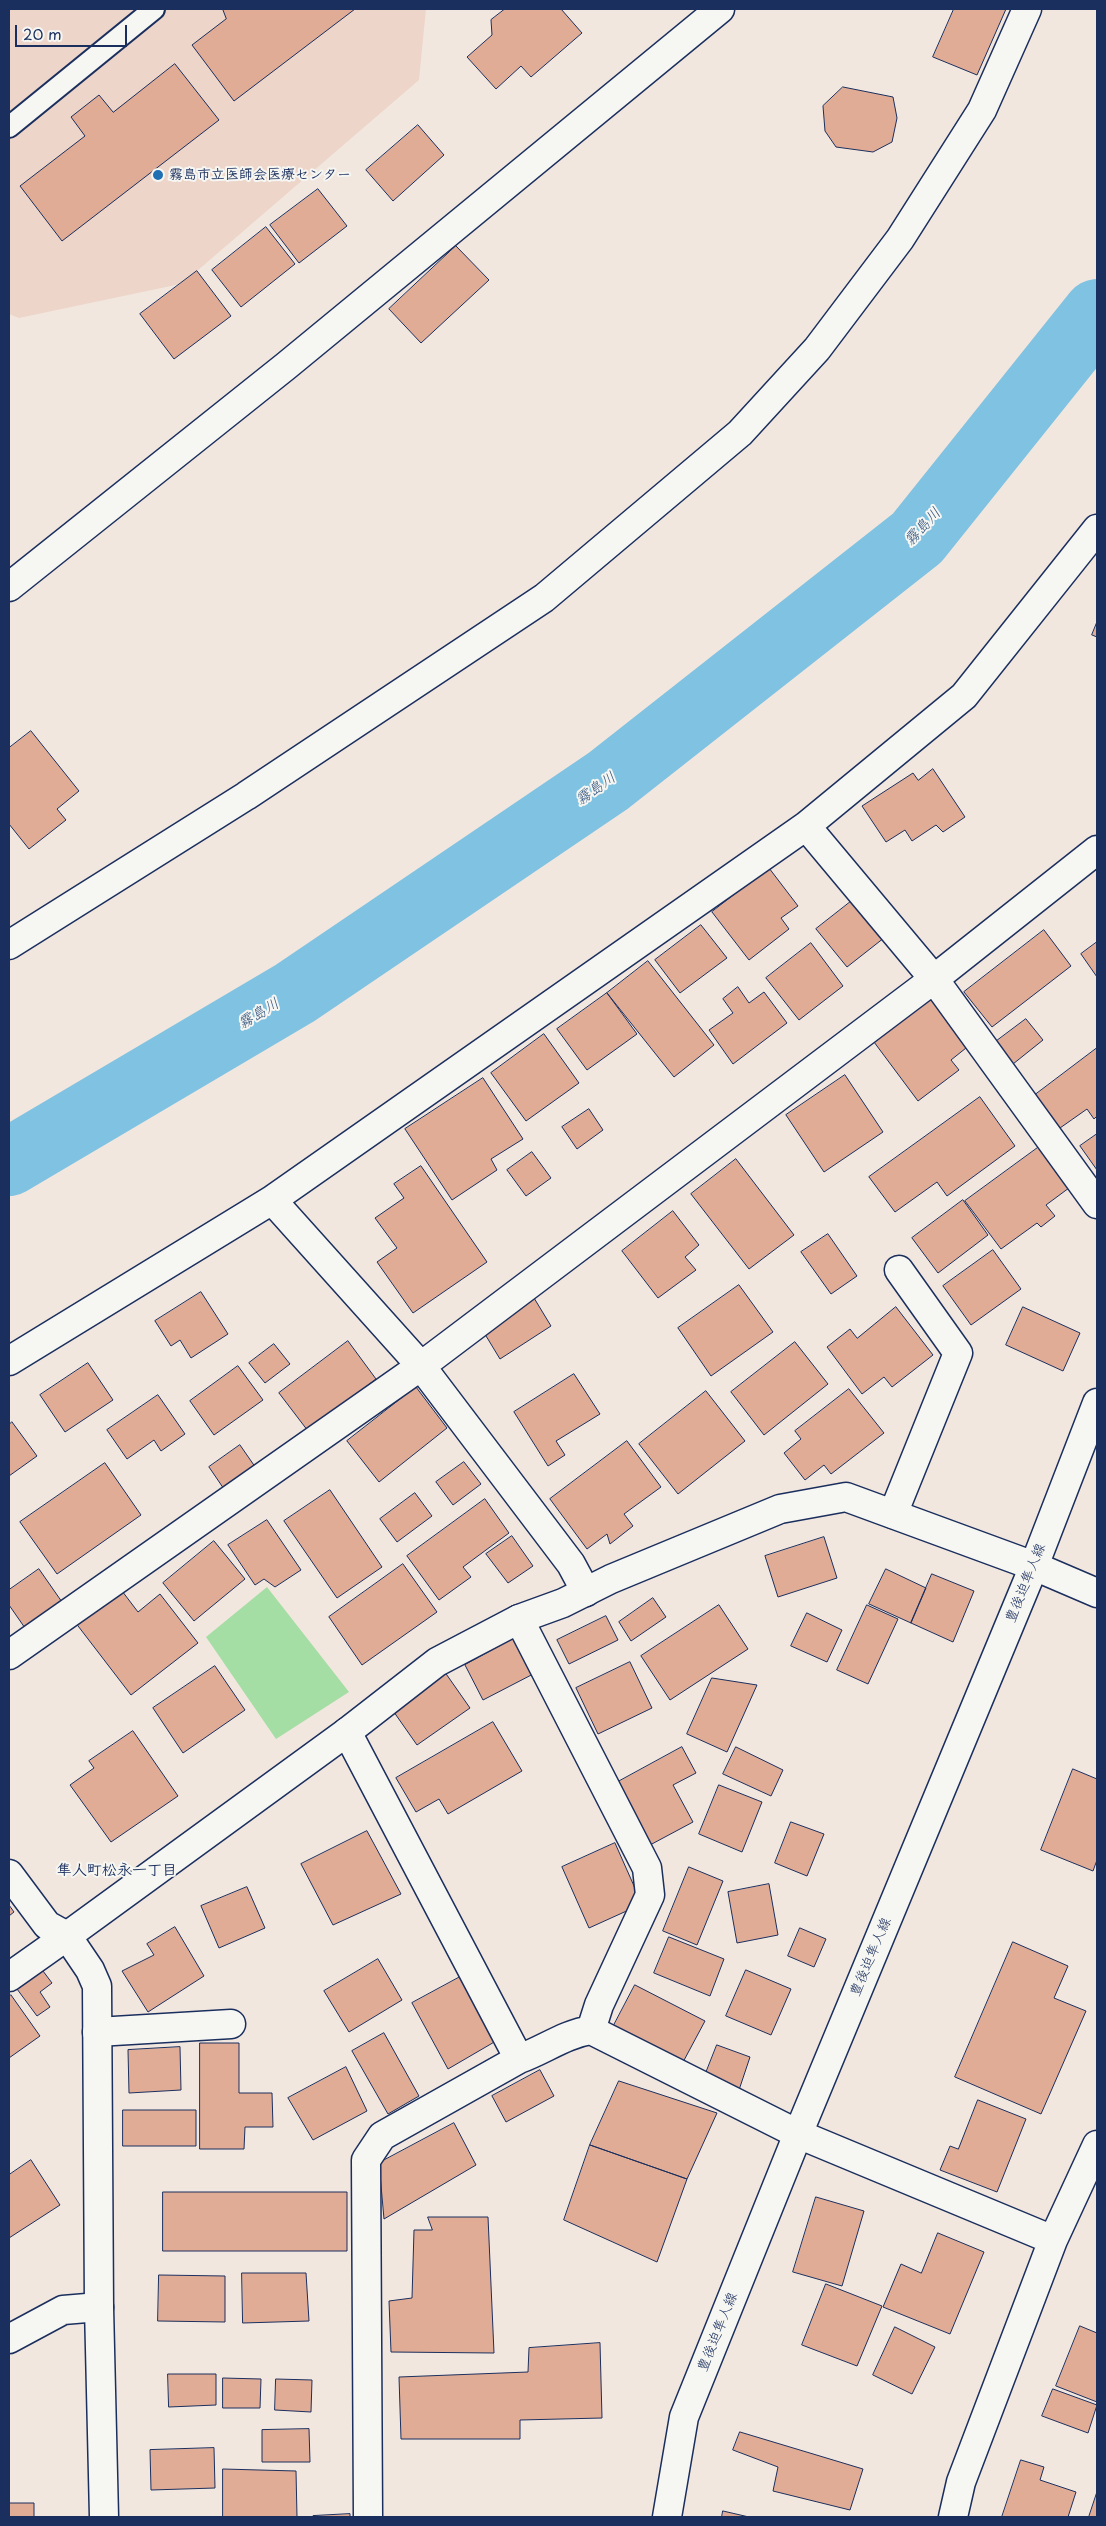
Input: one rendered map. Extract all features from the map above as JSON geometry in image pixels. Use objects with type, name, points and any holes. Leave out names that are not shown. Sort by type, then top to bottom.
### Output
[{"type":"street","points":[[9,587],[286,366],[720,9]]},
{"type":"street","points":[[9,944],[246,796],[544,598],[740,433],[817,349],[900,239],[982,110],[1027,9]]},
{"type":"street","points":[[9,1361],[272,1200],[806,826],[964,696],[1097,529]]},
{"type":"street","points":[[806,826],[934,979],[1097,1204]]},
{"type":"street","points":[[9,1655],[420,1366],[934,979],[1097,850]]},
{"type":"street","points":[[272,1200],[420,1366],[571,1564],[586,1592]]},
{"type":"street","points":[[893,1514],[958,1354],[899,1270]]},
{"type":"street","name":"豊後迫隼人線","points":[[667,2517],[684,2417],[798,2134],[1034,1566],[1097,1403]]},
{"type":"street","points":[[9,1977],[346,1732],[437,1662],[519,1619],[563,1604],[611,1579],[780,1509],[846,1497],[1034,1566],[1097,1593]]},
{"type":"street","points":[[519,1619],[646,1868],[650,1895],[599,2006],[592,2030]]},
{"type":"street","points":[[346,1732],[519,2059]]},
{"type":"street","points":[[9,1874],[47,1925],[67,1936],[90,1970],[96,1986],[99,2307],[104,2517]]},
{"type":"street","points":[[97,2032],[231,2024]]},
{"type":"street","points":[[368,2517],[366,2160],[382,2136],[519,2059],[541,2051],[573,2033],[592,2030],[798,2134],[1053,2240]]},
{"type":"street","points":[[953,2517],[961,2482],[1053,2240],[1097,2145]]},
{"type":"street","points":[[9,2339],[63,2310],[99,2307]]},
{"type":"lane","points":[[9,126],[154,9]]},
{"type":"shaded area","name":"霧島市立医師会医療センター","points":[[9,9],[426,9],[419,80],[185,283],[19,318],[9,314]]},
{"type":"green space","points":[[267,1587],[349,1692],[276,1739],[206,1637]]},
{"type":"building","points":[[223,9],[355,9],[234,101],[192,45],[226,19]]},
{"type":"building","points":[[505,9],[561,9],[582,33],[531,77],[521,66],[496,89],[467,57],[492,35],[491,20]]},
{"type":"building","points":[[954,9],[1006,9],[977,75],[933,57]]},
{"type":"building","points":[[175,64],[219,120],[62,241],[20,186],[85,136],[71,117],[99,95],[113,112]]},
{"type":"building","points":[[843,87],[893,97],[897,118],[892,142],[873,152],[836,147],[825,131],[823,106]]},
{"type":"building","points":[[418,125],[444,155],[393,201],[366,170]]},
{"type":"building","points":[[318,189],[347,226],[299,263],[270,225]]},
{"type":"building","points":[[266,227],[295,264],[241,307],[212,270]]},
{"type":"building","points":[[456,246],[489,280],[421,343],[389,309]]},
{"type":"building","points":[[197,271],[231,316],[174,359],[140,314]]},
{"type":"building","points":[[1097,622],[1097,637],[1092,635]]},
{"type":"building","points":[[31,731],[79,791],[57,809],[66,820],[29,849],[9,824],[9,748]]},
{"type":"building","points":[[933,769],[965,817],[943,832],[936,825],[912,841],[905,830],[886,842],[862,806],[913,773],[918,780]]},
{"type":"building","points":[[769,868],[798,906],[781,918],[789,929],[749,960],[712,912]]},
{"type":"building","points":[[872,885],[903,923],[847,967],[816,929]]},
{"type":"building","points":[[701,925],[727,958],[680,993],[655,960]]},
{"type":"building","points":[[1044,930],[1071,966],[992,1027],[964,992]]},
{"type":"building","points":[[1097,942],[1097,977],[1081,954]]},
{"type":"building","points":[[811,943],[843,986],[799,1020],[766,978]]},
{"type":"building","points":[[648,961],[714,1045],[674,1077],[607,993]]},
{"type":"building","points":[[738,987],[749,1003],[764,992],[787,1023],[733,1064],[709,1030],[733,1013],[723,999]]},
{"type":"building","points":[[607,993],[637,1034],[587,1070],[557,1029]]},
{"type":"building","points":[[934,996],[971,1044],[951,1060],[959,1070],[918,1101],[874,1042]]},
{"type":"building","points":[[1026,1019],[1043,1040],[1008,1068],[990,1046]]},
{"type":"building","points":[[544,1034],[579,1083],[526,1121],[491,1073]]},
{"type":"building","points":[[1097,1048],[1097,1116],[1094,1119],[1087,1109],[1060,1128],[1035,1095]]},
{"type":"building","points":[[845,1075],[883,1132],[824,1172],[786,1115]]},
{"type":"building","points":[[483,1078],[523,1139],[491,1159],[497,1170],[452,1200],[405,1129]]},
{"type":"building","points":[[980,1097],[1015,1146],[947,1196],[937,1182],[895,1212],[869,1177]]},
{"type":"building","points":[[589,1109],[603,1130],[577,1149],[562,1127]]},
{"type":"building","points":[[1097,1134],[1097,1170],[1080,1146]]},
{"type":"building","points":[[1043,1144],[1073,1185],[1046,1205],[1055,1216],[1041,1227],[1037,1223],[1001,1249],[965,1201]]},
{"type":"building","points":[[532,1152],[551,1178],[526,1196],[507,1170]]},
{"type":"building","points":[[736,1159],[794,1235],[749,1269],[691,1194]]},
{"type":"building","points":[[421,1166],[487,1262],[413,1313],[377,1262],[397,1248],[375,1218],[404,1198],[394,1184]]},
{"type":"building","points":[[963,1200],[988,1235],[938,1273],[912,1238]]},
{"type":"building","points":[[673,1211],[699,1245],[685,1257],[696,1270],[658,1298],[622,1251]]},
{"type":"building","points":[[828,1234],[857,1276],[831,1294],[801,1252]]},
{"type":"building","points":[[993,1250],[1021,1289],[971,1325],[943,1286]]},
{"type":"building","points":[[739,1285],[773,1332],[711,1376],[678,1328]]},
{"type":"building","points":[[201,1292],[228,1334],[191,1358],[180,1340],[171,1346],[155,1321]]},
{"type":"building","points":[[531,1293],[551,1326],[500,1359],[480,1326]]},
{"type":"building","points":[[896,1307],[933,1355],[892,1387],[884,1377],[862,1394],[827,1347],[850,1329],[857,1338]]},
{"type":"building","points":[[1023,1307],[1080,1333],[1063,1371],[1006,1345]]},
{"type":"building","points":[[348,1341],[376,1379],[308,1431],[279,1393]]},
{"type":"building","points":[[795,1342],[828,1384],[764,1435],[731,1392]]},
{"type":"building","points":[[274,1344],[290,1364],[265,1383],[249,1363]]},
{"type":"building","points":[[88,1363],[113,1400],[65,1432],[40,1395]]},
{"type":"building","points":[[238,1366],[263,1400],[214,1435],[190,1401]]},
{"type":"building","points":[[574,1374],[600,1414],[556,1441],[565,1455],[548,1466],[514,1412]]},
{"type":"building","points":[[416,1387],[447,1428],[379,1482],[347,1441]]},
{"type":"building","points":[[849,1389],[884,1433],[831,1474],[824,1465],[805,1480],[784,1453],[801,1439],[795,1431]]},
{"type":"building","points":[[706,1391],[745,1441],[678,1494],[639,1444]]},
{"type":"building","points":[[158,1395],[185,1434],[161,1451],[154,1440],[127,1459],[107,1430]]},
{"type":"building","points":[[12,1422],[37,1456],[9,1476],[9,1425]]},
{"type":"building","points":[[627,1441],[661,1487],[624,1514],[633,1526],[610,1544],[607,1534],[587,1549],[550,1499]]},
{"type":"building","points":[[240,1445],[258,1471],[226,1492],[209,1467]]},
{"type":"building","points":[[464,1462],[481,1484],[453,1505],[436,1482]]},
{"type":"building","points":[[105,1463],[141,1515],[57,1574],[20,1522]]},
{"type":"building","points":[[330,1490],[382,1567],[337,1598],[284,1521]]},
{"type":"building","points":[[415,1493],[432,1516],[397,1542],[380,1519]]},
{"type":"building","points":[[485,1499],[509,1533],[463,1567],[471,1577],[439,1600],[407,1556]]},
{"type":"building","points":[[267,1520],[301,1570],[275,1587],[264,1579],[255,1585],[228,1545]]},
{"type":"building","points":[[512,1536],[533,1566],[508,1583],[486,1554]]},
{"type":"building","points":[[824,1537],[837,1578],[778,1597],[765,1556]]},
{"type":"building","points":[[214,1541],[245,1579],[194,1621],[163,1583]]},
{"type":"building","points":[[403,1564],[437,1612],[362,1665],[329,1617]]},
{"type":"building","points":[[39,1569],[62,1602],[25,1628],[9,1605],[9,1590]]},
{"type":"building","points":[[886,1569],[926,1588],[911,1623],[869,1604]]},
{"type":"building","points":[[932,1574],[974,1591],[953,1642],[911,1623]]},
{"type":"building","points":[[119,1587],[138,1612],[160,1594],[198,1643],[131,1695],[75,1622]]},
{"type":"building","points":[[653,1598],[666,1617],[631,1641],[619,1622]]},
{"type":"building","points":[[719,1605],[748,1649],[670,1700],[641,1656]]},
{"type":"building","points":[[867,1605],[898,1619],[868,1684],[837,1670]]},
{"type":"building","points":[[807,1613],[842,1630],[827,1662],[791,1646]]},
{"type":"building","points":[[606,1616],[618,1640],[569,1664],[557,1640]]},
{"type":"building","points":[[520,1635],[539,1671],[483,1700],[465,1665]]},
{"type":"building","points":[[630,1662],[652,1708],[598,1734],[576,1688]]},
{"type":"building","points":[[215,1666],[245,1710],[183,1753],[153,1708]]},
{"type":"building","points":[[442,1668],[470,1708],[417,1745],[389,1705]]},
{"type":"building","points":[[712,1678],[757,1685],[727,1752],[687,1734]]},
{"type":"building","points":[[493,1722],[522,1771],[448,1814],[439,1799],[416,1812],[396,1778]]},
{"type":"building","points":[[133,1731],[178,1796],[111,1842],[70,1785],[94,1768],[89,1761]]},
{"type":"building","points":[[682,1747],[696,1773],[673,1785],[693,1822],[650,1845],[616,1783]]},
{"type":"building","points":[[736,1747],[783,1770],[771,1796],[723,1774]]},
{"type":"building","points":[[1073,1769],[1097,1779],[1097,1860],[1093,1871],[1041,1850]]},
{"type":"building","points":[[719,1785],[762,1802],[742,1852],[699,1834]]},
{"type":"building","points":[[791,1822],[824,1834],[807,1876],[775,1863]]},
{"type":"building","points":[[367,1831],[401,1894],[333,1925],[301,1864]]},
{"type":"building","points":[[615,1843],[642,1904],[589,1928],[562,1867]]},
{"type":"building","points":[[689,1867],[723,1881],[697,1945],[663,1931]]},
{"type":"building","points":[[769,1884],[778,1935],[737,1943],[728,1892]]},
{"type":"building","points":[[247,1887],[265,1928],[219,1948],[201,1906]]},
{"type":"building","points":[[9,1905],[14,1912],[9,1916]]},
{"type":"building","points":[[175,1927],[204,1976],[148,2012],[122,1971],[154,1955],[147,1944]]},
{"type":"building","points":[[800,1928],[826,1939],[814,1967],[788,1956]]},
{"type":"building","points":[[669,1937],[724,1959],[710,1996],[654,1973]]},
{"type":"building","points":[[1013,1942],[1068,1966],[1054,1998],[1086,2011],[1041,2114],[955,2077]]},
{"type":"building","points":[[378,1959],[402,2000],[349,2032],[324,1991]]},
{"type":"building","points":[[746,1970],[791,1989],[771,2035],[726,2016]]},
{"type":"building","points":[[43,1971],[52,1983],[40,1992],[50,2007],[37,2016],[17,1989]]},
{"type":"building","points":[[460,1977],[496,2041],[448,2069],[412,2003]]},
{"type":"building","points":[[635,1985],[705,2021],[682,2064],[613,2027]]},
{"type":"building","points":[[11,1995],[40,2036],[9,2058],[9,1997]]},
{"type":"building","points":[[384,2033],[419,2096],[388,2114],[352,2051]]},
{"type":"building","points":[[200,2043],[239,2043],[239,2093],[272,2093],[273,2127],[245,2127],[244,2149],[200,2149]]},
{"type":"building","points":[[717,2045],[750,2057],[739,2090],[704,2078]]},
{"type":"building","points":[[180,2047],[181,2090],[129,2093],[128,2050]]},
{"type":"building","points":[[346,2067],[367,2111],[313,2140],[288,2098]]},
{"type":"building","points":[[540,2070],[554,2096],[506,2122],[492,2096]]},
{"type":"building","points":[[619,2081],[717,2113],[687,2179],[590,2145]]},
{"type":"building","points":[[978,2100],[1026,2119],[997,2192],[940,2170],[950,2146],[958,2149]]},
{"type":"building","points":[[123,2110],[196,2110],[196,2146],[123,2146]]},
{"type":"building","points":[[454,2123],[476,2165],[384,2219],[379,2163]]},
{"type":"building","points":[[590,2145],[687,2179],[657,2262],[564,2220]]},
{"type":"building","points":[[31,2160],[60,2205],[9,2238],[9,2175]]},
{"type":"building","points":[[163,2192],[347,2192],[347,2251],[163,2251]]},
{"type":"building","points":[[816,2197],[864,2211],[842,2286],[793,2272]]},
{"type":"building","points":[[428,2217],[488,2217],[494,2353],[391,2352],[389,2301],[412,2298],[414,2230],[432,2230]]},
{"type":"building","points":[[938,2233],[984,2252],[950,2334],[883,2307],[901,2264],[921,2273]]},
{"type":"building","points":[[242,2273],[306,2273],[309,2321],[243,2323]]},
{"type":"building","points":[[159,2275],[225,2276],[225,2322],[158,2321]]},
{"type":"building","points":[[826,2284],[882,2306],[857,2366],[802,2345]]},
{"type":"building","points":[[1080,2326],[1097,2333],[1097,2402],[1056,2386]]},
{"type":"building","points":[[895,2327],[935,2347],[912,2394],[873,2375]]},
{"type":"building","points":[[600,2343],[602,2418],[520,2420],[520,2439],[401,2439],[399,2377],[528,2372],[529,2348]]},
{"type":"building","points":[[168,2374],[216,2374],[216,2405],[169,2407]]},
{"type":"building","points":[[223,2378],[261,2379],[260,2408],[223,2408]]},
{"type":"building","points":[[276,2379],[312,2380],[311,2412],[275,2410]]},
{"type":"building","points":[[1053,2389],[1097,2405],[1088,2433],[1042,2416]]},
{"type":"building","points":[[309,2429],[310,2462],[262,2462],[262,2430]]},
{"type":"building","points":[[740,2432],[863,2469],[850,2510],[773,2491],[778,2467],[733,2450]]},
{"type":"building","points":[[214,2448],[215,2488],[151,2490],[150,2450]]},
{"type":"building","points":[[1021,2460],[1044,2467],[1040,2480],[1076,2492],[1068,2517],[1002,2517]]},
{"type":"building","points":[[223,2469],[296,2471],[297,2517],[223,2517]]},
{"type":"building","points":[[1097,2492],[1097,2517],[1089,2517]]},
{"type":"building","points":[[9,2503],[34,2503],[34,2517],[9,2517]]},
{"type":"building","points":[[723,2511],[749,2517],[722,2517]]},
{"type":"building","points":[[350,2514],[350,2517],[313,2517],[313,2516]]},
{"type":"waterway","name":"霧島川","points":[[9,1162],[295,993],[608,781],[917,538],[1097,313]]},
{"type":"place","name":"霧島市立医師会医療センター","points":[[158,175]]},
{"type":"district","name":"隼人町松永一丁目","points":[[117,1871]]}]
